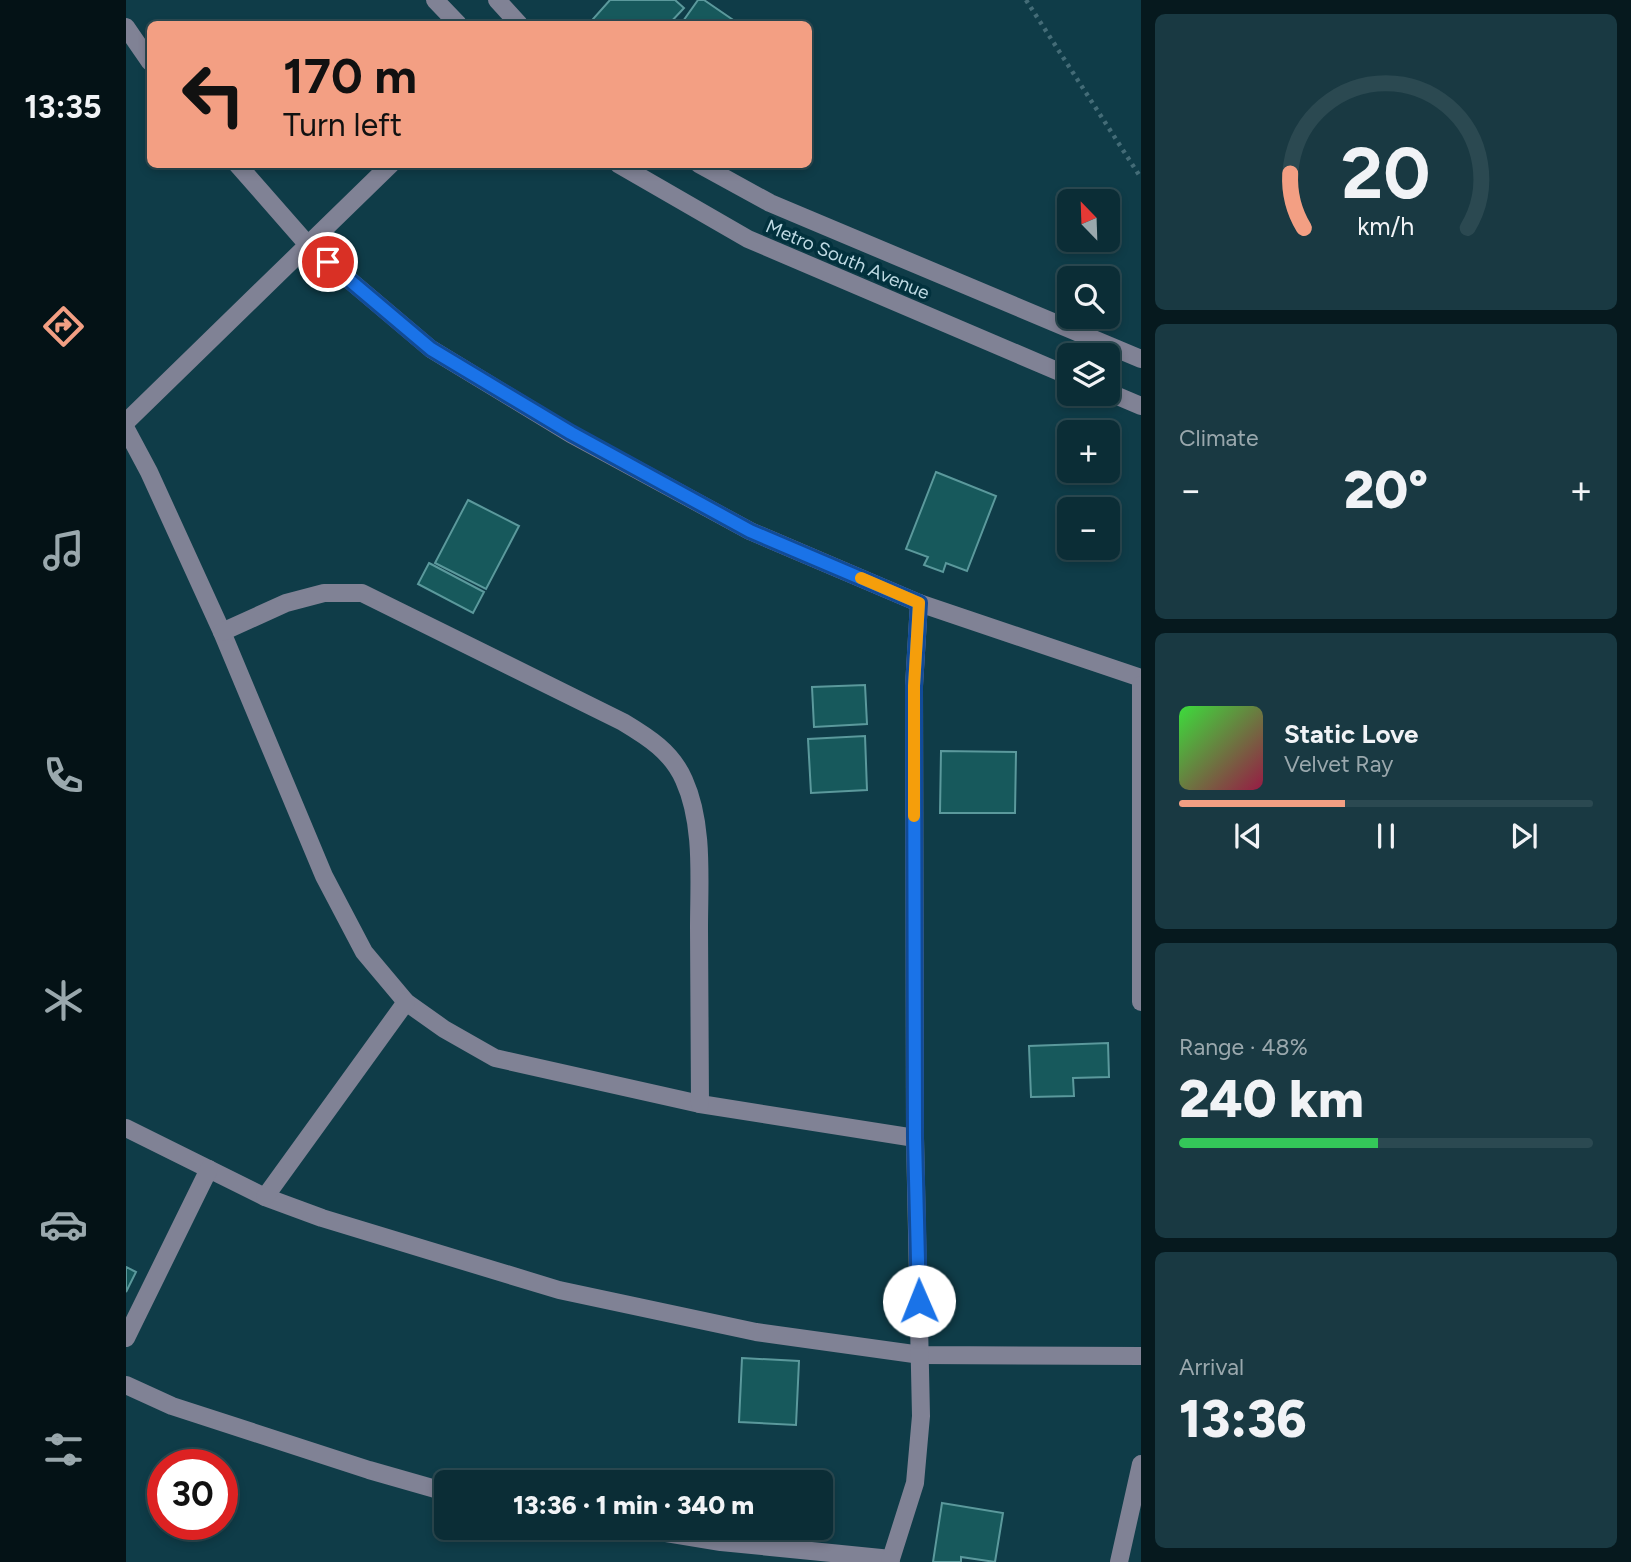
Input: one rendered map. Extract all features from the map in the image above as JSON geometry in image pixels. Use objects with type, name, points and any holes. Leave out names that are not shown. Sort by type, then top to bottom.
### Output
[{"type":"street","points":[[435,0],[455,21]]},
{"type":"street","points":[[497,0],[517,21]]},
{"type":"street","points":[[126,27],[147,58]]},
{"type":"street","points":[[241,168],[308,245],[431,349],[571,433],[750,531],[919,603],[1141,678]]},
{"type":"street","points":[[126,422],[387,168]]},
{"type":"street","name":"Metro South Avenue","points":[[625,168],[748,239],[1057,371]]},
{"type":"street","name":"Metro South Avenue","points":[[706,168],[770,202],[1141,359]]},
{"type":"street","points":[[1120,397],[1141,406]]},
{"type":"street","points":[[126,429],[149,472],[222,632],[324,876],[364,952],[406,1002],[444,1029],[495,1058],[700,1104],[915,1138]]},
{"type":"street","points":[[222,632],[286,603],[324,593],[362,593],[623,722],[656,743],[675,763],[684,779],[694,809],[698,869],[700,1104]]},
{"type":"street","points":[[709,1540],[890,1560],[915,1483],[921,1416],[915,1138],[914,686],[919,603]]},
{"type":"street","points":[[1141,685],[1141,1002]]},
{"type":"street","points":[[265,1197],[406,1002]]},
{"type":"street","points":[[126,1128],[265,1197],[559,1290],[756,1332],[921,1355],[1141,1356]]},
{"type":"street","points":[[126,1338],[209,1169]]},
{"type":"street","points":[[126,1385],[172,1406],[434,1489]]},
{"type":"street","points":[[1119,1562],[1136,1517],[1141,1464]]},
{"type":"path","points":[[1026,0],[1141,178]]},
{"type":"building","points":[[610,0],[675,0],[684,8],[672,21],[593,19]]},
{"type":"building","points":[[698,0],[704,0],[735,21],[683,21]]},
{"type":"building","points":[[936,472],[996,496],[967,571],[946,563],[943,572],[924,565],[928,557],[906,549]]},
{"type":"building","points":[[468,500],[519,526],[486,589],[435,563]]},
{"type":"building","points":[[429,563],[484,592],[473,613],[418,584]]},
{"type":"building","points":[[865,685],[867,724],[814,727],[812,687]]},
{"type":"building","points":[[865,736],[867,790],[811,793],[808,739]]},
{"type":"building","points":[[941,751],[1016,752],[1015,813],[940,813]]},
{"type":"building","points":[[1108,1043],[1109,1077],[1073,1078],[1074,1096],[1031,1097],[1029,1046]]},
{"type":"building","points":[[126,1267],[136,1272],[126,1292]]},
{"type":"building","points":[[742,1358],[799,1361],[796,1425],[739,1422]]},
{"type":"building","points":[[942,1503],[1003,1513],[995,1562],[961,1557],[961,1562],[933,1562]]},
{"type":"slow traffic","points":[[861,578],[919,603],[914,686],[914,816]]},
{"type":"route","points":[[328,262],[431,349],[571,433],[750,531],[919,603],[914,739],[915,1138],[919,1301]]}]
